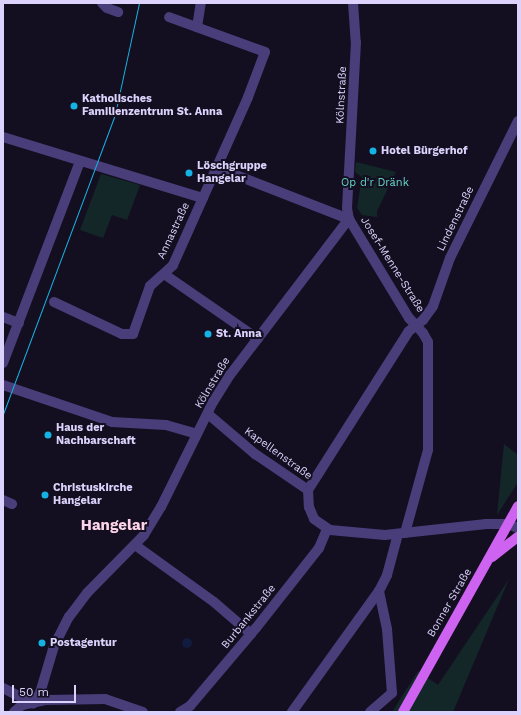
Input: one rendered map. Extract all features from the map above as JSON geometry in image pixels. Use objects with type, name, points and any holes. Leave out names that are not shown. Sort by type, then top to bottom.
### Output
[{"type":"main road","name":"Bonner Straße","points":[[403,712],[518,506]]},
{"type":"main road","points":[[490,558],[518,537]]},
{"type":"street","points":[[102,3],[106,8],[118,12]]},
{"type":"street","points":[[169,17],[197,27],[201,3]]},
{"type":"street","name":"Kölnstraße","points":[[35,707],[54,646],[69,617],[86,593],[136,545],[161,507],[197,434],[230,375],[349,219],[347,208],[356,42],[353,3]]},
{"type":"street","name":"Annastraße","points":[[54,302],[122,334],[130,336],[136,332],[140,308],[150,286],[173,265],[218,168],[265,52],[197,27]]},
{"type":"street","name":"Lindenstraße","points":[[308,490],[409,331],[423,320],[433,306],[450,258],[518,121]]},
{"type":"street","points":[[3,137],[203,198]]},
{"type":"street","points":[[3,364],[80,161]]},
{"type":"street","points":[[218,168],[349,219]]},
{"type":"street","name":"Josef-Menne-Straße","points":[[292,712],[380,591],[401,534],[428,450],[428,342],[409,318],[349,219]]},
{"type":"street","points":[[164,274],[258,339]]},
{"type":"street","points":[[3,317],[19,323]]},
{"type":"street","points":[[3,385],[112,422],[166,424],[197,434]]},
{"type":"street","name":"Kapellenstraße","points":[[208,414],[255,454],[308,490],[311,513],[318,523],[327,529]]},
{"type":"street","points":[[327,529],[385,535],[518,522]]},
{"type":"street","points":[[508,524],[518,528]]},
{"type":"street","name":"Burbankstraße","points":[[180,712],[190,706],[251,634],[320,548],[327,529]]},
{"type":"street","points":[[136,545],[214,602],[251,634]]},
{"type":"street","points":[[370,712],[392,693],[387,629],[380,591]]},
{"type":"street","points":[[3,688],[35,707]]},
{"type":"street","points":[[14,712],[22,705],[35,707],[105,699],[143,712]]},
{"type":"street","points":[[190,706],[199,712]]},
{"type":"green space","name":"Op d'r Dränk","points":[[356,162],[396,172],[377,211],[377,217],[362,215],[357,208],[362,177],[355,172]]},
{"type":"green space","points":[[101,174],[140,185],[127,220],[112,215],[103,238],[80,230]]},
{"type":"green space","points":[[504,444],[518,455],[518,482],[497,515]]},
{"type":"green space","points":[[509,579],[453,712],[392,712],[418,671],[438,685]]},
{"type":"water","points":[[185,638],[189,638],[191,639],[191,647],[185,648],[182,645],[182,641]]},
{"type":"tram line","points":[[3,414],[115,114],[139,3]]},
{"type":"place","name":"Katholisches Familienzentrum St. Anna","points":[[74,106]]},
{"type":"place","name":"Hotel Bürgerhof","points":[[373,151]]},
{"type":"place","name":"Löschgruppe Hangelar","points":[[189,173]]},
{"type":"place","name":"St. Anna","points":[[208,334]]},
{"type":"place","name":"Haus der Nachbarschaft","points":[[48,435]]},
{"type":"place","name":"Christuskirche Hangelar","points":[[45,495]]},
{"type":"place","name":"Postagentur","points":[[42,643]]},
{"type":"district","name":"Hangelar","points":[[114,526]]}]
